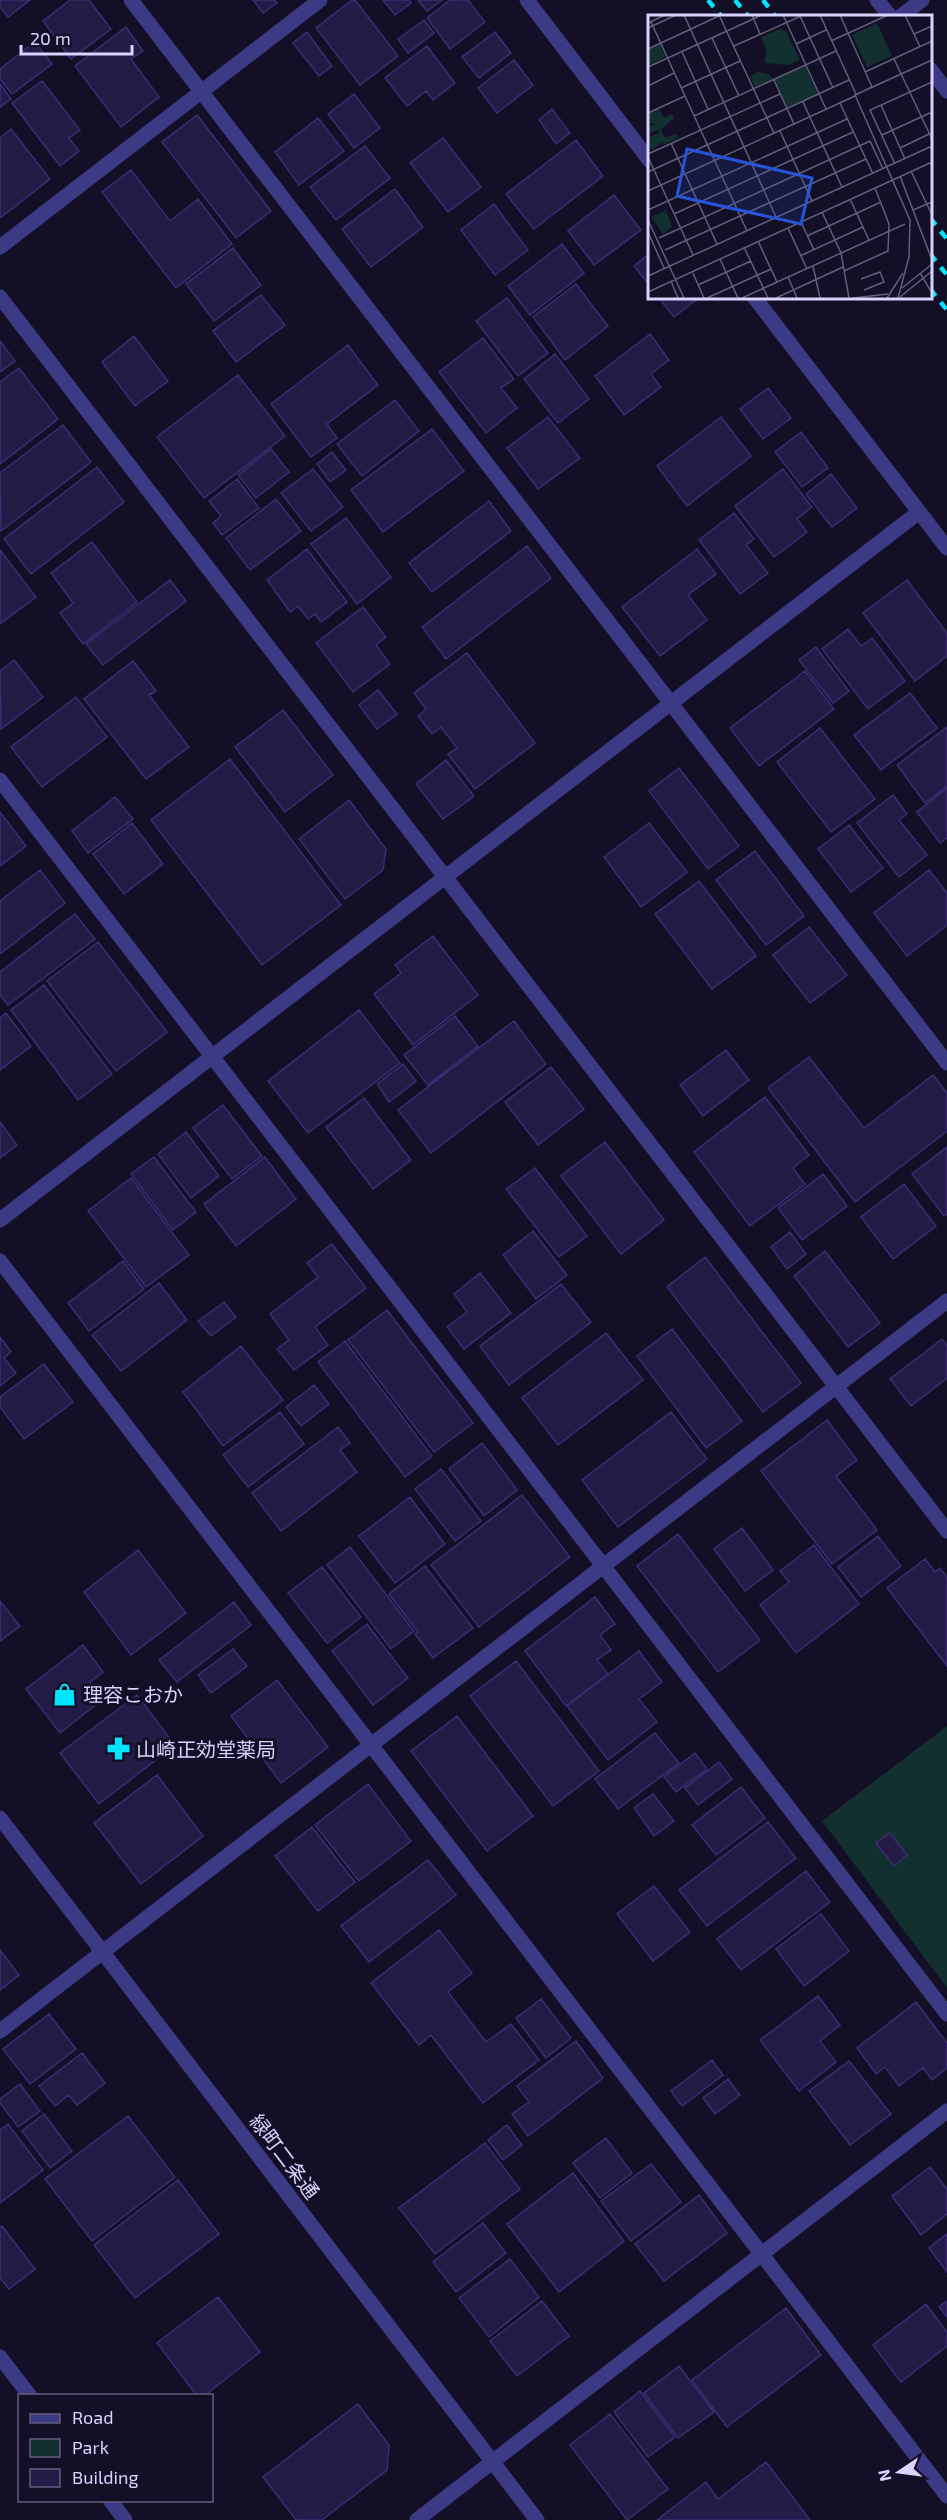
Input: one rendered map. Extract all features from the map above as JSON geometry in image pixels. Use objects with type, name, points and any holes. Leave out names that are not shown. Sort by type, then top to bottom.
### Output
[{"type":"street","points":[[131,0],[947,1063]]},
{"type":"street","points":[[0,247],[320,0]]},
{"type":"street","points":[[527,0],[648,158]]},
{"type":"street","points":[[877,0],[889,15]]},
{"type":"street","points":[[902,15],[922,0]]},
{"type":"street","points":[[932,72],[947,91]]},
{"type":"street","points":[[0,297],[947,1531]]},
{"type":"street","points":[[755,298],[947,548]]},
{"type":"street","points":[[0,1220],[919,512]]},
{"type":"street","points":[[0,780],[947,2014]]},
{"type":"street","points":[[0,1262],[947,2496]]},
{"type":"street","points":[[0,2031],[947,1301]]},
{"type":"street","name":"緑町二条通","points":[[0,1818],[537,2520]]},
{"type":"street","points":[[417,2520],[947,2111]]},
{"type":"street","points":[[0,2357],[28,2394]]},
{"type":"street","points":[[112,2502],[126,2520]]},
{"type":"green space","points":[[947,1726],[947,1988],[822,1821]]},
{"type":"building","points":[[0,0],[30,0],[8,17],[0,7]]},
{"type":"building","points":[[70,0],[89,0],[111,29],[71,59],[43,21]]},
{"type":"building","points":[[253,0],[274,0],[277,3],[263,13]]},
{"type":"building","points":[[355,0],[398,56],[360,85],[316,28]]},
{"type":"building","points":[[383,0],[409,0],[411,3],[395,15]]},
{"type":"building","points":[[418,0],[442,0],[427,11]]},
{"type":"building","points":[[450,0],[468,0],[485,22],[450,49],[427,18]]},
{"type":"building","points":[[424,20],[434,33],[408,53],[398,39]]},
{"type":"building","points":[[126,27],[143,51],[131,59],[159,97],[121,127],[75,66]]},
{"type":"building","points":[[307,32],[332,66],[319,76],[293,43]]},
{"type":"building","points":[[495,32],[511,53],[479,78],[462,57]]},
{"type":"building","points":[[35,42],[52,64],[12,94],[0,79],[0,69]]},
{"type":"building","points":[[427,46],[455,83],[433,100],[426,91],[407,106],[385,78]]},
{"type":"building","points":[[514,60],[533,85],[497,113],[478,88]]},
{"type":"building","points":[[42,81],[80,130],[69,138],[79,151],[60,166],[12,103]]},
{"type":"building","points":[[0,84],[11,99],[0,107]]},
{"type":"building","points":[[354,94],[380,128],[354,148],[328,114]]},
{"type":"building","points":[[552,109],[570,133],[556,144],[539,120]]},
{"type":"building","points":[[197,115],[271,211],[236,238],[162,142]]},
{"type":"building","points":[[318,118],[344,151],[299,185],[275,152]]},
{"type":"building","points":[[11,129],[50,179],[0,218],[0,138]]},
{"type":"building","points":[[443,138],[481,187],[448,212],[410,163]]},
{"type":"building","points":[[576,140],[603,176],[534,229],[506,194]]},
{"type":"building","points":[[365,146],[390,178],[336,220],[310,187]]},
{"type":"building","points":[[131,170],[170,221],[198,199],[232,244],[176,288],[102,192]]},
{"type":"building","points":[[395,189],[423,227],[371,267],[342,229]]},
{"type":"building","points":[[614,195],[641,230],[594,265],[568,231]]},
{"type":"building","points":[[494,204],[528,250],[495,275],[461,230]]},
{"type":"building","points":[[562,244],[584,273],[530,315],[508,286]]},
{"type":"building","points":[[233,248],[261,285],[214,321],[186,284]]},
{"type":"building","points":[[648,255],[648,284],[634,266]]},
{"type":"building","points":[[576,284],[608,326],[565,360],[533,317]]},
{"type":"building","points":[[261,295],[285,325],[236,362],[213,331]]},
{"type":"building","points":[[507,298],[548,353],[518,376],[476,321]]},
{"type":"building","points":[[659,298],[699,298],[674,317]]},
{"type":"building","points":[[650,334],[669,360],[651,374],[661,387],[624,415],[595,376]]},
{"type":"building","points":[[134,336],[168,381],[135,406],[102,362]]},
{"type":"building","points":[[483,338],[514,379],[501,388],[517,408],[486,433],[439,372]]},
{"type":"building","points":[[0,341],[15,361],[0,372]]},
{"type":"building","points":[[348,345],[378,385],[327,424],[337,438],[311,457],[271,404]]},
{"type":"building","points":[[555,354],[589,399],[558,423],[524,379]]},
{"type":"building","points":[[19,368],[58,419],[0,464],[0,382]]},
{"type":"building","points":[[238,375],[285,436],[204,498],[157,437]]},
{"type":"building","points":[[768,388],[791,418],[763,439],[740,409]]},
{"type":"building","points":[[395,400],[419,431],[362,476],[337,444]]},
{"type":"building","points":[[548,417],[580,458],[538,489],[507,448]]},
{"type":"building","points":[[721,417],[751,456],[687,506],[657,466]]},
{"type":"building","points":[[63,425],[91,462],[1,531],[0,473]]},
{"type":"building","points":[[432,429],[464,471],[383,532],[351,490]]},
{"type":"building","points":[[801,432],[828,468],[802,487],[775,452]]},
{"type":"building","points":[[271,449],[289,472],[256,498],[238,475]]},
{"type":"building","points":[[332,452],[346,470],[330,482],[317,464]]},
{"type":"building","points":[[97,467],[124,502],[31,574],[4,539]]},
{"type":"building","points":[[313,469],[343,507],[311,531],[281,493]]},
{"type":"building","points":[[783,469],[812,507],[797,519],[807,532],[774,557],[735,506]]},
{"type":"building","points":[[831,474],[857,508],[832,527],[806,494]]},
{"type":"building","points":[[237,479],[259,508],[222,535],[213,523],[221,516],[209,501]]},
{"type":"building","points":[[276,499],[301,531],[250,570],[226,538]]},
{"type":"building","points":[[489,501],[511,531],[432,592],[409,563]]},
{"type":"building","points":[[734,513],[754,539],[746,545],[768,573],[740,594],[699,540]]},
{"type":"building","points":[[346,518],[391,577],[357,604],[311,544]]},
{"type":"building","points":[[92,542],[137,602],[83,644],[60,613],[73,603],[51,573]]},
{"type":"building","points":[[527,546],[551,578],[446,659],[422,627]]},
{"type":"building","points":[[307,549],[347,602],[321,622],[315,614],[308,619],[298,606],[290,612],[267,580]]},
{"type":"building","points":[[697,549],[716,574],[688,595],[707,620],[660,656],[622,607]]},
{"type":"building","points":[[0,550],[36,597],[0,624]]},
{"type":"building","points":[[170,580],[186,601],[103,665],[86,644]]},
{"type":"building","points":[[907,580],[947,633],[947,656],[915,681],[863,613]]},
{"type":"building","points":[[363,607],[386,637],[376,645],[390,664],[353,692],[316,643]]},
{"type":"building","points":[[848,629],[861,646],[872,638],[905,681],[868,709],[822,649]]},
{"type":"building","points":[[816,647],[849,691],[833,703],[799,660]]},
{"type":"building","points":[[467,653],[535,743],[475,789],[448,754],[457,748],[441,727],[432,734],[418,716],[426,709],[414,693]]},
{"type":"building","points":[[14,660],[43,697],[1,729],[0,671]]},
{"type":"building","points":[[133,661],[156,691],[149,695],[189,747],[146,779],[84,699]]},
{"type":"building","points":[[805,671],[834,709],[759,766],[730,728]]},
{"type":"building","points":[[378,690],[397,714],[377,729],[359,705]]},
{"type":"building","points":[[910,693],[937,728],[881,770],[854,735]]},
{"type":"building","points":[[76,697],[107,737],[42,787],[11,747]]},
{"type":"building","points":[[283,710],[333,775],[285,812],[235,747]]},
{"type":"building","points":[[947,727],[947,786],[925,803],[897,765]]},
{"type":"building","points":[[820,728],[875,799],[831,832],[777,762]]},
{"type":"building","points":[[230,759],[341,905],[262,965],[151,820]]},
{"type":"building","points":[[446,760],[474,796],[443,819],[416,784]]},
{"type":"building","points":[[679,768],[739,846],[708,869],[649,791]]},
{"type":"building","points":[[947,788],[947,838],[940,843],[917,812]]},
{"type":"building","points":[[893,795],[907,814],[899,820],[927,855],[899,877],[857,823]]},
{"type":"building","points":[[115,797],[133,819],[88,853],[72,831]]},
{"type":"building","points":[[349,800],[386,849],[383,870],[345,899],[299,839]]},
{"type":"building","points":[[0,812],[26,846],[0,866]]},
{"type":"building","points":[[132,823],[163,864],[124,894],[93,854]]},
{"type":"building","points":[[649,823],[687,872],[641,907],[604,857]]},
{"type":"building","points":[[849,825],[883,868],[851,892],[818,849]]},
{"type":"building","points":[[755,851],[804,916],[766,945],[716,880]]},
{"type":"building","points":[[40,870],[65,903],[0,954],[0,901]]},
{"type":"building","points":[[929,870],[947,893],[947,925],[907,956],[874,913]]},
{"type":"building","points":[[699,881],[756,956],[712,989],[655,914]]},
{"type":"building","points":[[75,914],[95,939],[8,1005],[0,995],[0,972]]},
{"type":"building","points":[[809,927],[847,975],[810,1003],[773,955]]},
{"type":"building","points":[[433,936],[478,995],[413,1045],[374,994],[401,973],[395,965]]},
{"type":"building","points":[[98,942],[167,1032],[116,1071],[47,981]]},
{"type":"building","points":[[44,985],[112,1074],[78,1100],[11,1010]]},
{"type":"building","points":[[359,1010],[400,1063],[308,1133],[268,1081]]},
{"type":"building","points":[[6,1013],[31,1046],[0,1070],[0,1018]]},
{"type":"building","points":[[455,1016],[478,1046],[428,1085],[404,1055]]},
{"type":"building","points":[[514,1021],[546,1064],[431,1153],[398,1110]]},
{"type":"building","points":[[726,1050],[749,1080],[703,1116],[680,1085]]},
{"type":"building","points":[[809,1057],[864,1128],[933,1075],[947,1093],[947,1131],[855,1202],[768,1088]]},
{"type":"building","points":[[403,1064],[416,1081],[389,1102],[377,1084]]},
{"type":"building","points":[[551,1067],[584,1109],[538,1145],[505,1102]]},
{"type":"building","points":[[765,1097],[809,1155],[793,1168],[805,1184],[750,1226],[694,1152]]},
{"type":"building","points":[[364,1098],[411,1160],[373,1189],[326,1127]]},
{"type":"building","points":[[223,1105],[262,1156],[232,1179],[193,1128]]},
{"type":"building","points":[[0,1122],[17,1145],[0,1158]]},
{"type":"building","points":[[186,1132],[219,1176],[191,1198],[158,1154]]},
{"type":"building","points":[[605,1142],[664,1220],[621,1254],[561,1176]]},
{"type":"building","points":[[947,1147],[947,1214],[944,1216],[912,1174]]},
{"type":"building","points":[[154,1157],[196,1212],[173,1230],[131,1174]]},
{"type":"building","points":[[265,1157],[296,1199],[236,1246],[204,1204]]},
{"type":"building","points":[[535,1168],[587,1236],[559,1257],[506,1189]]},
{"type":"building","points":[[823,1174],[847,1206],[802,1240],[778,1208]]},
{"type":"building","points":[[131,1178],[189,1255],[146,1287],[88,1211]]},
{"type":"building","points":[[904,1184],[936,1226],[893,1259],[861,1217]]},
{"type":"building","points":[[533,1231],[567,1275],[536,1299],[503,1255]]},
{"type":"building","points":[[790,1232],[806,1254],[787,1269],[771,1247]]},
{"type":"building","points":[[332,1244],[366,1288],[315,1327],[328,1345],[294,1370],[277,1349],[289,1340],[270,1314],[318,1277],[307,1263]]},
{"type":"building","points":[[825,1251],[880,1323],[848,1347],[794,1276]]},
{"type":"building","points":[[705,1257],[801,1383],[763,1412],[667,1287]]},
{"type":"building","points":[[123,1261],[144,1289],[89,1331],[68,1303]]},
{"type":"building","points":[[480,1273],[511,1313],[464,1349],[447,1327],[467,1312],[454,1294]]},
{"type":"building","points":[[159,1283],[187,1320],[121,1371],[92,1335]]},
{"type":"building","points":[[561,1284],[591,1322],[509,1385],[480,1346]]},
{"type":"building","points":[[224,1302],[236,1317],[211,1336],[198,1321]]},
{"type":"building","points":[[387,1310],[473,1423],[434,1452],[348,1340]]},
{"type":"building","points":[[672,1329],[742,1421],[706,1448],[637,1356]]},
{"type":"building","points":[[606,1333],[643,1380],[558,1445],[522,1398]]},
{"type":"building","points":[[0,1337],[11,1352],[4,1358],[16,1373],[0,1386]]},
{"type":"building","points":[[942,1339],[947,1345],[947,1378],[911,1406],[890,1379]]},
{"type":"building","points":[[345,1341],[432,1456],[405,1477],[318,1362]]},
{"type":"building","points":[[241,1346],[283,1400],[223,1446],[183,1392]]},
{"type":"building","points":[[44,1364],[73,1402],[24,1439],[0,1407],[0,1397]]},
{"type":"building","points":[[314,1385],[329,1404],[301,1426],[286,1407]]},
{"type":"building","points":[[280,1412],[304,1444],[248,1487],[223,1455]]},
{"type":"building","points":[[671,1412],[707,1459],[618,1527],[582,1480]]},
{"type":"building","points":[[827,1420],[857,1460],[836,1476],[877,1530],[832,1564],[761,1471]]},
{"type":"building","points":[[338,1427],[350,1443],[340,1450],[357,1472],[281,1531],[252,1493]]},
{"type":"building","points":[[482,1443],[517,1490],[484,1516],[449,1469]]},
{"type":"building","points":[[441,1469],[481,1521],[455,1541],[415,1489]]},
{"type":"building","points":[[522,1495],[570,1557],[479,1627],[431,1565]]},
{"type":"building","points":[[410,1497],[445,1544],[395,1583],[359,1536]]},
{"type":"building","points":[[742,1528],[773,1570],[745,1591],[714,1549]]},
{"type":"building","points":[[678,1534],[760,1640],[718,1672],[637,1566]]},
{"type":"building","points":[[878,1536],[901,1566],[861,1597],[838,1567]]},
{"type":"building","points":[[814,1545],[859,1604],[796,1653],[760,1605],[789,1582],[780,1571]]},
{"type":"building","points":[[350,1547],[414,1631],[391,1649],[327,1565]]},
{"type":"building","points":[[138,1550],[186,1613],[131,1655],[84,1592]]},
{"type":"building","points":[[925,1559],[935,1572],[940,1568],[947,1577],[947,1666],[887,1588]]},
{"type":"building","points":[[425,1566],[473,1628],[433,1658],[415,1634],[418,1632],[389,1594]]},
{"type":"building","points":[[322,1567],[361,1617],[327,1643],[288,1593]]},
{"type":"building","points":[[595,1597],[615,1624],[600,1635],[611,1650],[597,1660],[608,1674],[566,1706],[525,1651]]},
{"type":"building","points":[[0,1601],[20,1626],[0,1641]]},
{"type":"building","points":[[234,1602],[251,1625],[177,1682],[159,1660]]},
{"type":"building","points":[[367,1624],[408,1678],[373,1705],[332,1651]]},
{"type":"building","name":"理容こおか","points":[[83,1645],[103,1672],[90,1682],[103,1699],[60,1733],[26,1689]]},
{"type":"building","points":[[233,1649],[247,1666],[211,1693],[198,1675]]},
{"type":"building","points":[[639,1651],[662,1682],[639,1699],[657,1722],[608,1760],[567,1706]]},
{"type":"building","points":[[516,1661],[599,1771],[553,1806],[470,1696]]},
{"type":"building","points":[[277,1680],[328,1747],[281,1783],[231,1716]]},
{"type":"building","name":"山崎正効堂薬局","points":[[137,1695],[175,1745],[99,1804],[60,1753]]},
{"type":"building","points":[[457,1716],[533,1816],[487,1851],[411,1751]]},
{"type":"building","points":[[655,1733],[679,1763],[618,1809],[595,1779]]},
{"type":"building","points":[[695,1753],[707,1769],[676,1792],[664,1777]]},
{"type":"building","points":[[719,1762],[732,1779],[698,1805],[685,1788]]},
{"type":"building","points":[[157,1775],[203,1836],[141,1884],[94,1823]]},
{"type":"building","points":[[368,1784],[411,1841],[359,1881],[315,1825]]},
{"type":"building","points":[[741,1787],[765,1818],[716,1855],[692,1825]]},
{"type":"building","points":[[653,1794],[674,1821],[654,1836],[634,1808]]},
{"type":"building","points":[[768,1822],[796,1858],[707,1926],[679,1890]]},
{"type":"building","points":[[312,1827],[355,1882],[318,1911],[275,1856]]},
{"type":"building","points":[[890,1833],[907,1855],[894,1866],[876,1843]]},
{"type":"building","points":[[428,1860],[456,1895],[369,1962],[341,1926]]},
{"type":"building","points":[[806,1871],[830,1902],[741,1970],[717,1939]]},
{"type":"building","points":[[654,1886],[690,1932],[653,1961],[617,1914]]},
{"type":"building","points":[[821,1914],[849,1951],[804,1986],[776,1949]]},
{"type":"building","points":[[439,1930],[472,1973],[448,1992],[486,2042],[511,2024],[539,2060],[483,2103],[431,2035],[419,2045],[371,1983]]},
{"type":"building","points":[[0,1950],[19,1975],[0,1990]]},
{"type":"building","points":[[818,1996],[840,2025],[820,2041],[836,2062],[799,2091],[760,2040]]},
{"type":"building","points":[[541,1999],[571,2038],[546,2058],[516,2018]]},
{"type":"building","points":[[916,2002],[947,2043],[947,2068],[932,2080],[923,2068],[899,2086],[885,2067],[876,2074],[857,2048]]},
{"type":"building","points":[[49,2014],[76,2049],[30,2084],[3,2049]]},
{"type":"building","points":[[576,2041],[603,2078],[528,2136],[512,2114],[529,2102],[517,2086]]},
{"type":"building","points":[[82,2053],[105,2083],[77,2105],[69,2095],[55,2106],[39,2086]]},
{"type":"building","points":[[712,2060],[723,2075],[682,2106],[671,2091]]},
{"type":"building","points":[[849,2061],[891,2114],[850,2145],[809,2091]]},
{"type":"building","points":[[728,2079],[740,2095],[715,2114],[703,2098]]},
{"type":"building","points":[[20,2084],[40,2111],[18,2127],[0,2103],[0,2099]]},
{"type":"building","points":[[44,2114],[72,2151],[50,2168],[22,2131]]},
{"type":"building","points":[[128,2116],[175,2177],[92,2241],[45,2179]]},
{"type":"building","points":[[8,2124],[43,2170],[0,2203],[0,2130]]},
{"type":"building","points":[[507,2125],[522,2145],[503,2160],[488,2140]]},
{"type":"building","points":[[606,2138],[632,2173],[600,2198],[573,2163]]},
{"type":"building","points":[[485,2143],[520,2189],[435,2254],[399,2208]]},
{"type":"building","points":[[651,2164],[681,2202],[631,2241],[601,2201]]},
{"type":"building","points":[[930,2167],[947,2189],[947,2214],[921,2235],[892,2196]]},
{"type":"building","points":[[573,2173],[624,2241],[559,2292],[507,2224]]},
{"type":"building","points":[[178,2180],[219,2234],[135,2298],[94,2245]]},
{"type":"building","points":[[699,2195],[727,2233],[664,2281],[635,2244]]},
{"type":"building","points":[[483,2223],[506,2253],[456,2292],[433,2262]]},
{"type":"building","points":[[2,2226],[35,2269],[9,2289],[0,2278],[0,2228]]},
{"type":"building","points":[[947,2234],[947,2272],[929,2248]]},
{"type":"building","points":[[510,2259],[539,2297],[489,2337],[459,2298]]},
{"type":"building","points":[[218,2297],[260,2352],[207,2394],[195,2394],[157,2343]]},
{"type":"building","points":[[542,2301],[569,2336],[517,2376],[490,2341]]},
{"type":"building","points":[[947,2301],[947,2317],[939,2307]]},
{"type":"building","points":[[926,2304],[947,2332],[947,2346],[901,2382],[873,2345]]},
{"type":"building","points":[[786,2308],[821,2355],[727,2427],[692,2380]]},
{"type":"building","points":[[679,2366],[714,2412],[678,2438],[644,2393]]},
{"type":"building","points":[[640,2391],[675,2437],[648,2457],[614,2412]]},
{"type":"building","points":[[358,2404],[389,2445],[387,2470],[322,2520],[296,2520],[263,2477]]},
{"type":"building","points":[[610,2414],[668,2489],[627,2520],[570,2445]]},
{"type":"building","points":[[766,2462],[810,2520],[657,2520],[706,2482],[718,2499]]},
{"type":"railway","points":[[708,0],[720,15]]},
{"type":"railway","points":[[735,0],[747,15]]},
{"type":"railway","points":[[763,0],[774,15]]},
{"type":"railway","points":[[932,220],[947,239]]},
{"type":"railway","points":[[932,256],[947,275]]},
{"type":"railway","points":[[932,291],[947,310]]},
{"type":"place","name":"理容こおか","points":[[65,1694]]},
{"type":"place","name":"山崎正効堂薬局","points":[[118,1749]]}]
